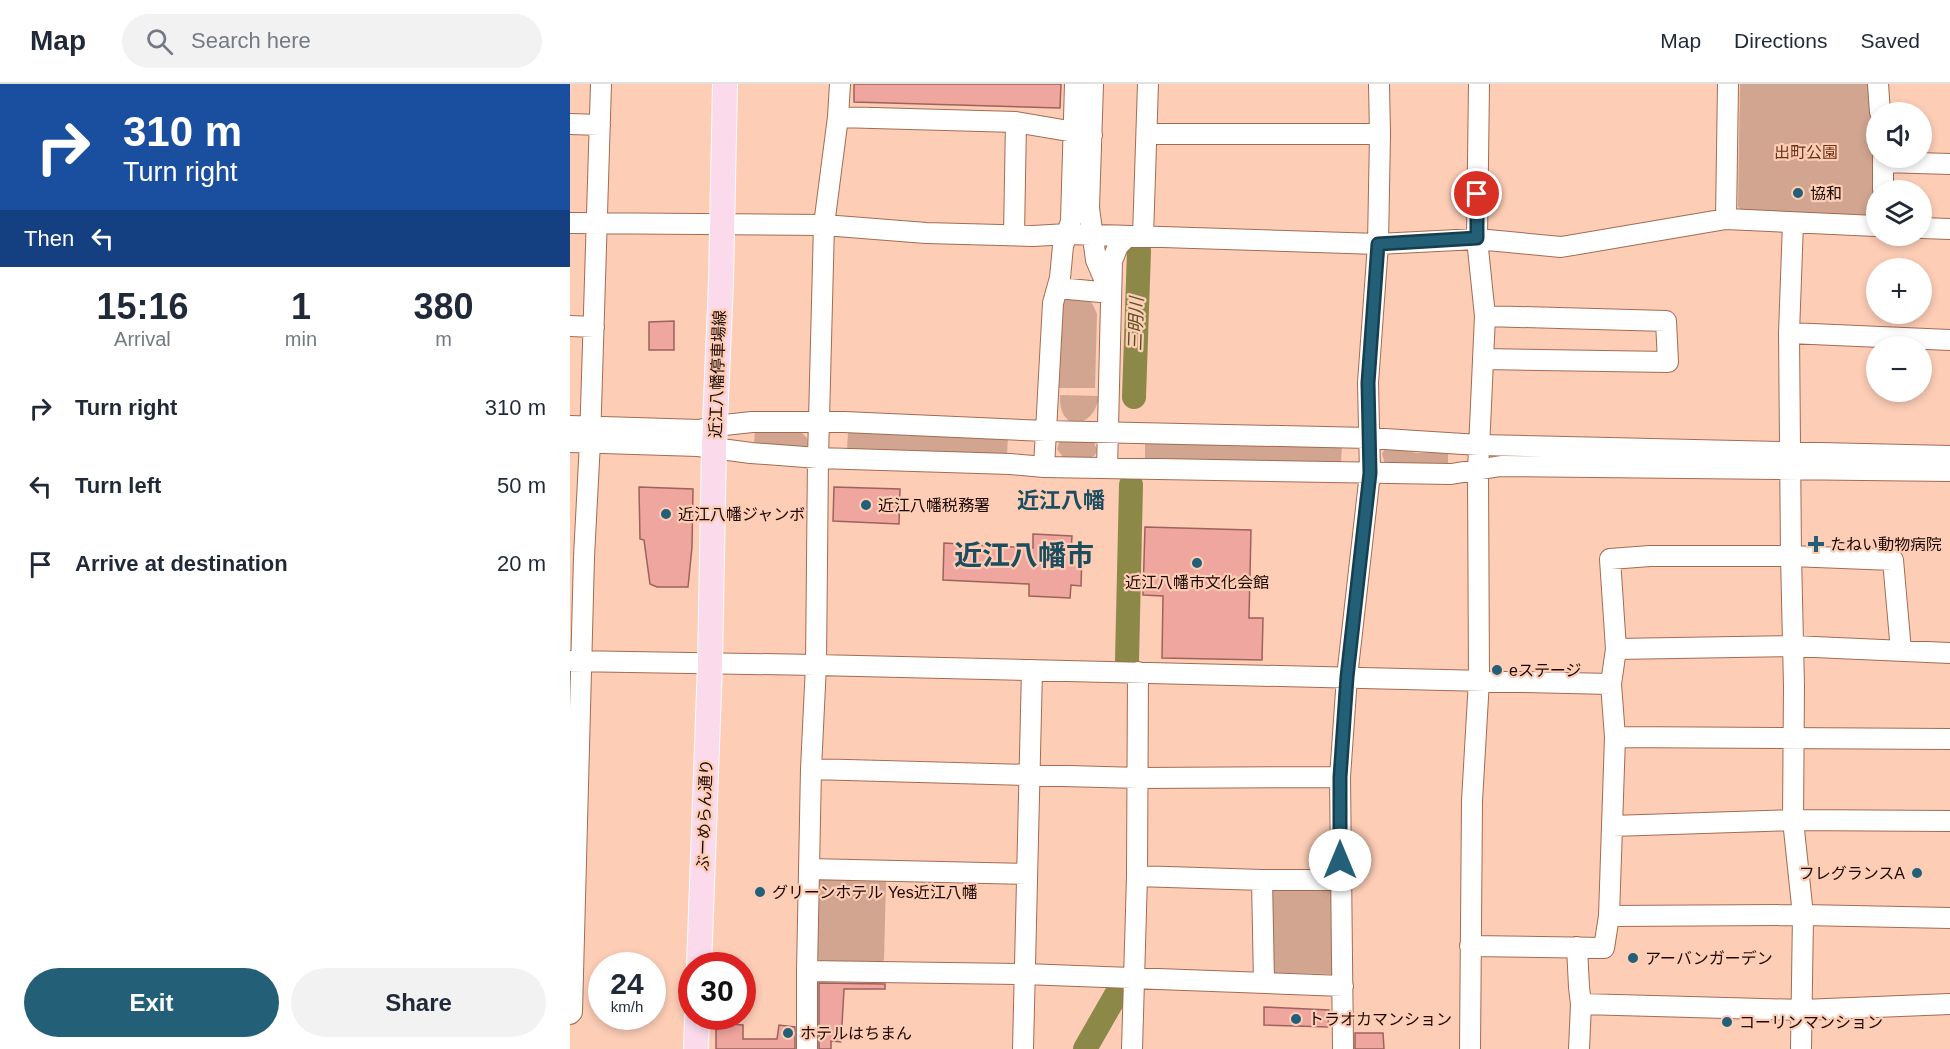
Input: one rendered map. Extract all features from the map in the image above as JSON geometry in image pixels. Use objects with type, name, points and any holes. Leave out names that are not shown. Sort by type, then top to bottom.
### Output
[{"type":"main road","name":"近江八幡停車場線","points":[[710,663],[725,84]]},
{"type":"main road","name":"ぶーめらん通り","points":[[700,952],[710,663]]},
{"type":"main road","points":[[696,1049],[697,1030]]},
{"type":"street","points":[[570,1014],[572,1012],[577,557],[590,434],[601,84]]},
{"type":"street","points":[[807,1049],[824,225],[840,84]]},
{"type":"street","points":[[1075,84],[1083,134],[1096,260],[1111,293]]},
{"type":"street","points":[[1044,466],[1053,303],[1058,288],[1063,246],[1071,221],[1083,134],[1093,84]]},
{"type":"street","points":[[1136,236],[1147,134],[1148,84]]},
{"type":"street","points":[[1343,1049],[1340,777],[1347,677],[1370,473],[1368,383],[1378,244],[1379,84]]},
{"type":"street","points":[[1470,1049],[1472,801],[1479,680],[1478,471],[1485,316],[1477,238],[1479,84]]},
{"type":"street","points":[[1726,219],[1728,84]]},
{"type":"street","points":[[1878,84],[1879,102]]},
{"type":"street","points":[[838,117],[1016,122],[1083,134]]},
{"type":"street","points":[[1014,235],[1016,122]]},
{"type":"street","points":[[570,124],[600,125]]},
{"type":"street","points":[[1147,134],[1380,134]]},
{"type":"street","points":[[1932,163],[1950,164]]},
{"type":"street","points":[[570,223],[824,225],[926,233],[1068,234],[1378,244],[1477,238],[1560,247],[1726,219],[1866,226]]},
{"type":"street","points":[[1794,223],[1789,333],[1792,737],[1793,820],[1803,915],[1801,1049]]},
{"type":"street","points":[[1932,228],[1950,229]]},
{"type":"street","points":[[1107,468],[1112,261],[1118,246],[1136,236]]},
{"type":"street","points":[[1058,288],[1111,293]]},
{"type":"street","points":[[1483,359],[1668,362],[1666,321],[1485,316]]},
{"type":"street","points":[[570,326],[594,327]]},
{"type":"street","points":[[1789,333],[1950,340]]},
{"type":"street","points":[[715,437],[752,422],[1369,438],[1950,471]]},
{"type":"street","points":[[570,426],[590,434]]},
{"type":"street","points":[[570,442],[590,434],[700,430],[751,453],[818,458],[1107,468],[1451,474],[1501,466],[1950,456]]},
{"type":"street","points":[[1470,946],[1604,948],[1609,916],[1615,736],[1611,684],[1616,649],[1610,559],[1650,556],[1791,556],[1893,561],[1901,651]]},
{"type":"street","points":[[1616,649],[1792,646],[1950,653]]},
{"type":"street","points":[[576,661],[1611,684]]},
{"type":"street","points":[[1023,1049],[1032,670]]},
{"type":"street","points":[[1132,1049],[1137,876],[1138,672]]},
{"type":"street","points":[[1615,736],[1950,739]]},
{"type":"street","points":[[811,769],[1138,778],[1340,777]]},
{"type":"street","points":[[1612,826],[1793,820],[1950,821]]},
{"type":"street","points":[[809,868],[1026,874]]},
{"type":"street","points":[[1137,876],[1340,880]]},
{"type":"street","points":[[1262,880],[1264,982]]},
{"type":"street","points":[[1609,916],[1803,915],[1950,918]]},
{"type":"street","points":[[1577,947],[1581,1004],[1579,1049]]},
{"type":"street","points":[[807,971],[1024,974],[1343,986]]},
{"type":"street","points":[[1581,1004],[1802,1010],[1950,1005]]},
{"type":"green space","name":"出町公園","points":[[1740,84],[1871,84],[1873,102],[1866,102],[1866,168],[1873,168],[1873,180],[1866,180],[1865,220],[1744,217],[1738,206]]},
{"type":"green space","points":[[1070,297],[1090,301],[1097,314],[1095,388],[1056,388],[1058,327],[1063,302]]},
{"type":"green space","points":[[1060,395],[1099,396],[1091,416],[1084,421],[1077,422],[1070,421],[1065,416],[1061,407]]},
{"type":"green space","points":[[755,429],[800,431],[807,438],[808,444],[804,450],[754,444]]},
{"type":"green space","points":[[848,431],[1008,436],[1007,457],[847,451]]},
{"type":"green space","points":[[1145,439],[1342,445],[1341,463],[1145,459]]},
{"type":"green space","points":[[1060,440],[1093,440],[1097,450],[1090,458],[1063,457],[1057,449]]},
{"type":"green space","points":[[1389,447],[1416,453],[1448,453],[1448,467],[1385,464],[1382,454]]},
{"type":"green space","points":[[824,874],[886,880],[884,960],[879,965],[822,963],[816,957],[818,881]]},
{"type":"green space","points":[[1268,887],[1334,887],[1332,974],[1271,973]]},
{"type":"building","points":[[854,84],[1061,84],[1060,108],[854,102]]},
{"type":"building","points":[[674,321],[674,350],[649,350],[649,322]]},
{"type":"building","points":[[639,487],[693,489],[692,547],[688,587],[657,587],[650,584],[644,540],[640,539]]},
{"type":"building","name":"近江八幡税務署","points":[[834,487],[900,489],[899,524],[833,521]]},
{"type":"building","name":"近江八幡市文化会館","points":[[1145,527],[1251,530],[1249,618],[1263,618],[1262,660],[1162,658],[1163,596],[1143,595]]},
{"type":"building","points":[[1033,534],[1072,536],[1071,551],[1082,552],[1081,586],[1071,585],[1070,598],[1029,596],[1029,584],[943,580],[944,543],[1033,548]]},
{"type":"building","points":[[819,983],[885,984],[885,989],[844,989],[841,1042],[831,1041],[831,1049],[819,1049]]},
{"type":"building","name":"トラオカマンション","points":[[1264,1007],[1329,1010],[1328,1027],[1264,1025]]},
{"type":"building","points":[[779,1025],[795,1027],[795,1049],[716,1049],[716,1030],[743,1030],[743,1039],[777,1039]]},
{"type":"building","points":[[1355,1033],[1383,1033],[1384,1049],[1355,1049]]},
{"type":"waterway","name":"三明川","points":[[1134,397],[1139,251]]},
{"type":"waterway","name":"三明川","points":[[1127,661],[1131,485]]},
{"type":"waterway","name":"三明川","points":[[1085,1049],[1121,986]]},
{"type":"place","name":"協和","points":[[1798,193]]},
{"type":"place","name":"近江八幡税務署","points":[[866,505]]},
{"type":"place","name":"近江八幡ジャンボ","points":[[666,514]]},
{"type":"place","name":"たねい動物病院","points":[[1816,544]]},
{"type":"place","name":"近江八幡市文化会館","points":[[1197,563]]},
{"type":"place","name":"eステージ","points":[[1497,670]]},
{"type":"place","name":"フレグランスA","points":[[1917,873]]},
{"type":"place","name":"グリーンホテル Yes近江八幡","points":[[760,892]]},
{"type":"place","name":"アーバンガーデン","points":[[1633,958]]},
{"type":"place","name":"トラオカマンション","points":[[1296,1019]]},
{"type":"place","name":"コーリンマンション","points":[[1727,1022]]},
{"type":"place","name":"ホテルはちまん","points":[[788,1033]]},
{"type":"district","name":"近江八幡","points":[[1061,500]]},
{"type":"district","name":"近江八幡市","points":[[1024,555]]},
{"type":"route","points":[[1340,860],[1340,777],[1347,677],[1370,473],[1368,383],[1378,244],[1477,238],[1477,194]]}]
